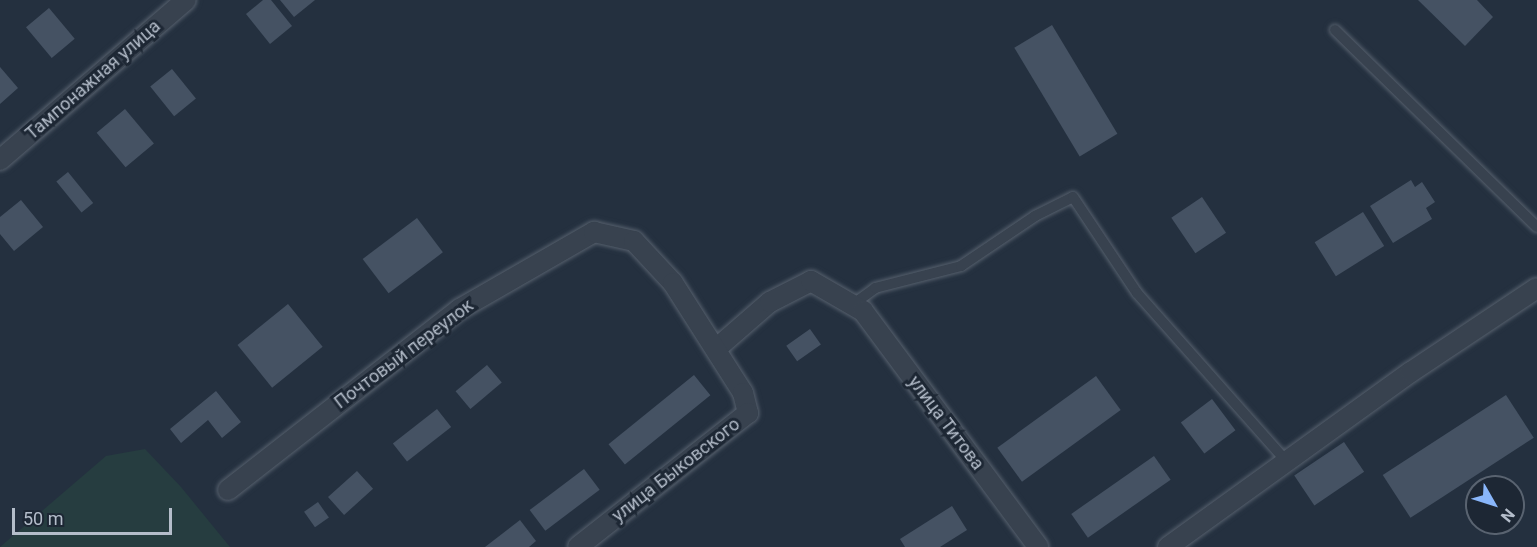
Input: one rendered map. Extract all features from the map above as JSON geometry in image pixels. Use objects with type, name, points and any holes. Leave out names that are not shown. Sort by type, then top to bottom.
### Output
[{"type":"street","name":"Тампонажная улица","points":[[0,160],[186,0]]},
{"type":"street","name":"Почтовый переулок","points":[[228,490],[460,309],[594,232],[634,241],[673,283],[717,348]]},
{"type":"street","points":[[717,348],[770,302],[812,281],[857,308]]},
{"type":"street","points":[[1168,547],[1286,461],[1537,288]]},
{"type":"street","name":"улица Титова","points":[[857,308],[1028,543]]},
{"type":"street","name":"улица Быковского","points":[[578,547],[748,413],[743,393],[717,348]]},
{"type":"lane","points":[[1335,30],[1537,227]]},
{"type":"lane","points":[[857,308],[875,288],[961,266],[1035,216],[1073,197],[1137,293],[1286,461]]},
{"type":"green space","points":[[145,449],[181,487],[230,547],[0,547],[106,456]]},
{"type":"building","points":[[263,0],[271,0],[292,26],[270,44],[246,14]]},
{"type":"building","points":[[280,0],[315,0],[294,17]]},
{"type":"building","points":[[1418,0],[1477,0],[1493,17],[1465,46]]},
{"type":"building","points":[[49,8],[75,39],[52,58],[26,27]]},
{"type":"building","points":[[1052,25],[1117,134],[1080,157],[1014,48]]},
{"type":"building","points":[[0,67],[18,88],[0,104]]},
{"type":"building","points":[[172,69],[196,99],[174,116],[150,87]]},
{"type":"building","points":[[125,109],[154,143],[126,167],[97,133]]},
{"type":"building","points":[[68,172],[93,203],[82,213],[56,181]]},
{"type":"building","points":[[1411,180],[1415,187],[1422,182],[1435,202],[1426,208],[1432,219],[1393,243],[1370,206]]},
{"type":"building","points":[[1202,197],[1226,233],[1195,253],[1171,218]]},
{"type":"building","points":[[21,200],[43,227],[14,251],[0,234],[0,217]]},
{"type":"building","points":[[1363,212],[1384,246],[1336,276],[1315,242]]},
{"type":"building","points":[[417,218],[443,252],[389,293],[363,259]]},
{"type":"building","points":[[288,304],[323,347],[272,388],[237,345]]},
{"type":"building","points":[[810,329],[821,345],[797,361],[786,346]]},
{"type":"building","points":[[487,365],[502,383],[470,409],[456,391]]},
{"type":"building","points":[[694,375],[710,395],[625,464],[609,444]]},
{"type":"building","points":[[1096,376],[1121,410],[1022,482],[997,448]]},
{"type":"building","points":[[216,391],[241,422],[222,438],[208,420],[181,443],[170,429]]},
{"type":"building","points":[[1506,395],[1534,438],[1476,475],[1465,475],[1465,482],[1410,518],[1383,475]]},
{"type":"building","points":[[1212,399],[1235,430],[1204,454],[1181,422]]},
{"type":"building","points":[[437,409],[451,427],[407,462],[393,443]]},
{"type":"building","points":[[1344,442],[1364,472],[1314,505],[1294,476]]},
{"type":"building","points":[[1154,456],[1171,480],[1088,538],[1071,514]]},
{"type":"building","points":[[584,469],[600,490],[545,531],[530,510]]},
{"type":"building","points":[[357,471],[373,489],[344,515],[328,497]]},
{"type":"building","points":[[318,502],[329,518],[315,527],[304,512]]},
{"type":"building","points":[[952,506],[967,530],[940,547],[905,547],[900,539]]},
{"type":"building","points":[[520,520],[536,541],[529,547],[485,547]]}]
